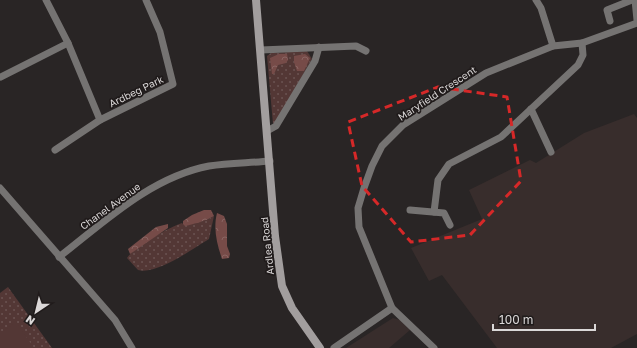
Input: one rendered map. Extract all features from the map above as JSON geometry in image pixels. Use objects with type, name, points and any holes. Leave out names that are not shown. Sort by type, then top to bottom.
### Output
[{"type":"street","points":[[46,0],[68,43],[100,120]]},
{"type":"street","name":"Ardbeg Park","points":[[54,150],[100,120],[173,84],[160,32],[146,0]]},
{"type":"street","name":"Ardlea Road","points":[[256,0],[275,236],[282,286],[292,308],[320,348]]},
{"type":"street","points":[[536,0],[541,8],[553,46]]},
{"type":"street","points":[[610,21],[607,10],[634,0],[637,20]]},
{"type":"street","name":"Maryfield Crescent","points":[[434,348],[392,308],[359,226],[358,208],[361,197],[372,166],[382,146],[403,125],[486,73],[553,46],[582,43],[637,23]]},
{"type":"street","points":[[1,77],[68,43]]},
{"type":"street","points":[[434,212],[438,180],[449,164],[495,142],[578,65],[583,55],[582,43]]},
{"type":"street","points":[[261,50],[356,46],[366,51]]},
{"type":"street","points":[[267,131],[276,126],[315,61],[319,47]]},
{"type":"street","points":[[531,109],[550,152]]},
{"type":"street","name":"Chanel Avenue","points":[[59,257],[133,200],[160,184],[209,166],[270,161]]},
{"type":"street","points":[[0,188],[115,320],[132,348]]},
{"type":"street","points":[[410,210],[444,213],[450,224]]},
{"type":"street","points":[[334,348],[392,308]]},
{"type":"highlighted area","points":[[438,87],[507,97],[521,181],[470,235],[411,242],[362,186],[348,122]]},
{"type":"shaded area","points":[[307,51],[312,59],[276,122],[273,124],[267,56],[271,53]]},
{"type":"shaded area","points":[[634,114],[637,118],[637,334],[611,348],[497,348],[442,275],[429,281],[411,248],[482,219],[469,190],[530,160],[536,163],[584,133]]},
{"type":"shaded area","points":[[214,216],[209,239],[184,255],[164,265],[146,271],[138,270],[127,258],[144,243],[169,229],[182,223],[195,223]]},
{"type":"shaded area","points":[[8,287],[52,348],[0,348],[0,293]]},
{"type":"shaded area","points":[[393,318],[400,320],[410,330],[389,348],[346,348]]},
{"type":"shaded area","points":[[16,322],[34,348],[0,348],[0,333]]},
{"type":"green space","points":[[279,54],[287,54],[288,60],[286,63],[278,65],[274,74],[272,74],[270,58]]},
{"type":"green space","points":[[305,54],[310,58],[304,71],[297,71],[294,56]]},
{"type":"green space","points":[[204,210],[211,210],[214,216],[204,221],[185,226],[183,224],[183,221],[192,215]]},
{"type":"green space","points":[[217,213],[224,216],[227,224],[227,246],[230,254],[229,258],[222,259],[219,248],[216,236]]},
{"type":"green space","points":[[168,224],[168,228],[130,254],[128,249],[156,227]]}]
